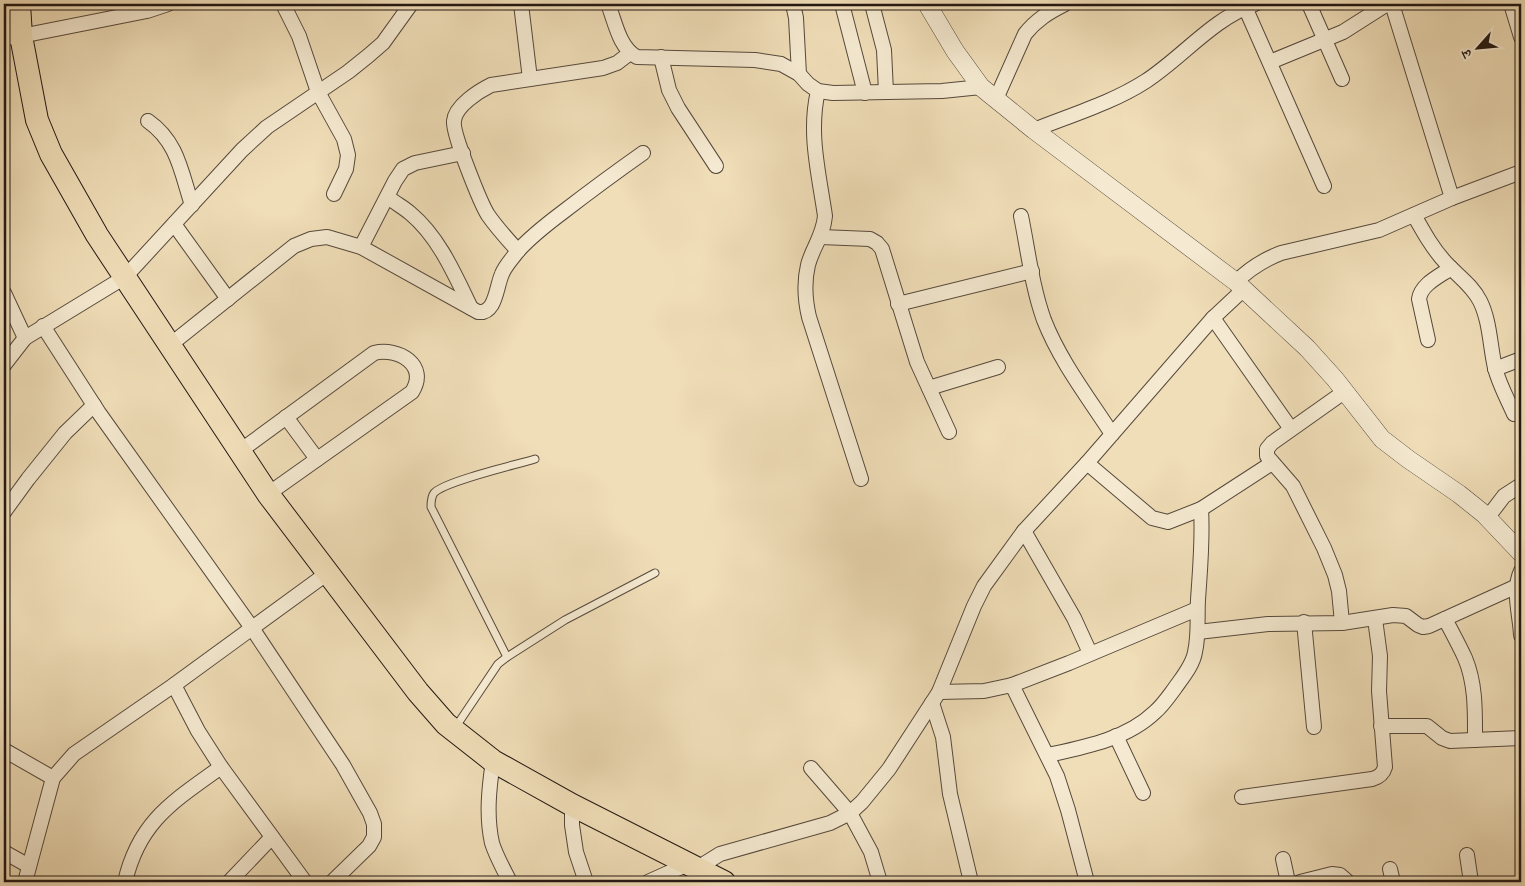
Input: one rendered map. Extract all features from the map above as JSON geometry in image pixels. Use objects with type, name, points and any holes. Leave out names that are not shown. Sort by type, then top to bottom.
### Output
[{"type":"main road","points":[[19,4],[12,37],[37,120],[51,154],[97,235],[268,494],[418,692],[454,730],[493,761],[572,805],[708,875]]},
{"type":"street","points":[[12,37],[147,11],[164,4]]},
{"type":"street","points":[[283,4],[299,36],[318,92],[344,139],[348,155],[346,169],[334,194]]},
{"type":"street","points":[[4,364],[25,338],[125,277],[242,150],[260,133],[348,72],[383,43],[411,4]]},
{"type":"street","points":[[521,4],[530,79]]},
{"type":"street","points":[[608,4],[624,46],[637,57],[755,60],[782,64],[799,74],[818,91],[833,93],[942,91],[981,87]]},
{"type":"street","points":[[793,4],[796,18],[799,74]]},
{"type":"street","points":[[842,4],[865,93]]},
{"type":"street","points":[[872,4],[884,50],[886,92]]},
{"type":"street","points":[[926,4],[955,52],[981,87],[1034,130],[1240,286],[1307,348],[1382,439],[1459,494],[1488,518],[1521,553]]},
{"type":"street","points":[[996,99],[1025,34],[1045,14],[1065,4]]},
{"type":"street","points":[[1309,4],[1342,79]]},
{"type":"street","points":[[1270,62],[1350,28],[1387,4]]},
{"type":"street","points":[[1392,4],[1452,198]]},
{"type":"street","points":[[1034,130],[1106,102],[1128,91],[1161,70],[1213,26],[1250,6],[1270,62],[1324,186]]},
{"type":"street","points":[[1515,10],[1521,37]]},
{"type":"street","points":[[518,251],[488,215],[481,202],[456,136],[453,122],[456,115],[466,102],[478,92],[491,85],[603,68],[617,63],[630,53]]},
{"type":"street","points":[[661,57],[669,90],[678,108],[716,166]]},
{"type":"street","points":[[818,91],[814,109],[813,128],[824,228],[808,264],[805,284],[806,303],[862,479]]},
{"type":"street","points":[[148,121],[160,129],[168,138],[175,153],[192,205]]},
{"type":"street","points":[[361,247],[403,169],[414,163],[463,153]]},
{"type":"street","points":[[170,346],[294,246],[311,238],[327,237],[361,247],[478,312],[484,313],[489,310],[492,304],[502,274],[518,251],[540,230],[600,182],[643,153]]},
{"type":"street","points":[[648,882],[708,875],[720,854],[830,823],[850,813],[862,802],[889,769],[935,698],[984,586],[1024,531],[1087,463],[1213,318],[1255,266],[1281,253],[1380,230],[1452,198],[1521,172]]},
{"type":"street","points":[[388,197],[412,214],[428,232],[445,256],[471,308]]},
{"type":"street","points":[[1414,215],[1426,238],[1451,268],[1472,288],[1480,301],[1488,328],[1495,369],[1514,414]]},
{"type":"street","points":[[1021,216],[1044,318],[1054,341],[1112,434]]},
{"type":"street","points":[[174,224],[228,299]]},
{"type":"street","points":[[821,237],[870,239],[877,243],[885,256],[917,362],[949,432]]},
{"type":"street","points":[[1428,340],[1420,295],[1424,288],[1451,268]]},
{"type":"street","points":[[898,304],[1032,271]]},
{"type":"street","points":[[4,293],[25,338]]},
{"type":"street","points":[[1213,318],[1291,429]]},
{"type":"street","points":[[43,326],[94,405],[252,628],[343,765],[370,813],[374,824],[374,837],[369,846],[332,882]]},
{"type":"street","points":[[240,451],[374,353],[384,350],[393,352],[410,362],[417,373],[417,383],[412,392],[268,494]]},
{"type":"street","points":[[1495,369],[1521,359]]},
{"type":"street","points":[[929,388],[998,368]]},
{"type":"street","points":[[1342,623],[1339,591],[1324,548],[1293,486],[1282,471],[1267,456],[1267,448],[1272,442],[1344,392]]},
{"type":"street","points":[[4,512],[65,433],[94,405]]},
{"type":"street","points":[[286,417],[317,459]]},
{"type":"street","points":[[1087,463],[1152,518],[1168,522],[1202,509],[1272,463]]},
{"type":"street","points":[[1488,518],[1504,496],[1521,485]]},
{"type":"street","points":[[1048,755],[1089,746],[1136,726],[1155,713],[1183,678],[1195,654],[1198,632],[1197,609],[1202,551],[1202,509]]},
{"type":"street","points":[[1024,531],[1074,618],[1090,653]]},
{"type":"street","points":[[1521,571],[1517,580],[1521,635]]},
{"type":"street","points":[[25,882],[53,778],[74,754],[174,685],[328,572]]},
{"type":"street","points":[[1198,632],[1268,624],[1304,622],[1342,623],[1402,615],[1423,626],[1445,619],[1517,586]]},
{"type":"street","points":[[935,698],[1012,685],[1197,609]]},
{"type":"street","points":[[1242,797],[1344,784],[1378,777],[1383,772],[1379,692],[1380,656],[1375,619]]},
{"type":"street","points":[[1445,619],[1465,659],[1471,677],[1475,707],[1475,740]]},
{"type":"street","points":[[1304,622],[1314,727]]},
{"type":"street","points":[[174,685],[198,731],[221,767],[305,882]]},
{"type":"street","points":[[1012,685],[1057,776],[1087,882]]},
{"type":"street","points":[[935,698],[943,737],[950,794],[971,882]]},
{"type":"street","points":[[1381,726],[1423,725],[1447,741],[1521,738]]},
{"type":"street","points":[[1116,736],[1143,794]]},
{"type":"street","points":[[4,750],[53,778]]},
{"type":"street","points":[[493,761],[489,788],[489,817],[492,844],[510,882]]},
{"type":"street","points":[[125,882],[138,845],[154,820],[173,802],[221,767]]},
{"type":"street","points":[[811,768],[850,813],[871,852],[880,882]]},
{"type":"street","points":[[572,805],[572,825],[576,852],[586,882]]},
{"type":"street","points":[[229,882],[272,837]]},
{"type":"street","points":[[4,852],[29,866]]},
{"type":"street","points":[[1467,855],[1471,882]]},
{"type":"street","points":[[1283,859],[1288,882]]},
{"type":"street","points":[[1300,882],[1332,874],[1340,874],[1348,882]]},
{"type":"lane","points":[[506,657],[431,507],[431,500],[434,493],[440,488],[461,480],[535,459]]},
{"type":"lane","points":[[454,730],[498,664],[506,657],[565,620],[655,573]]}]
